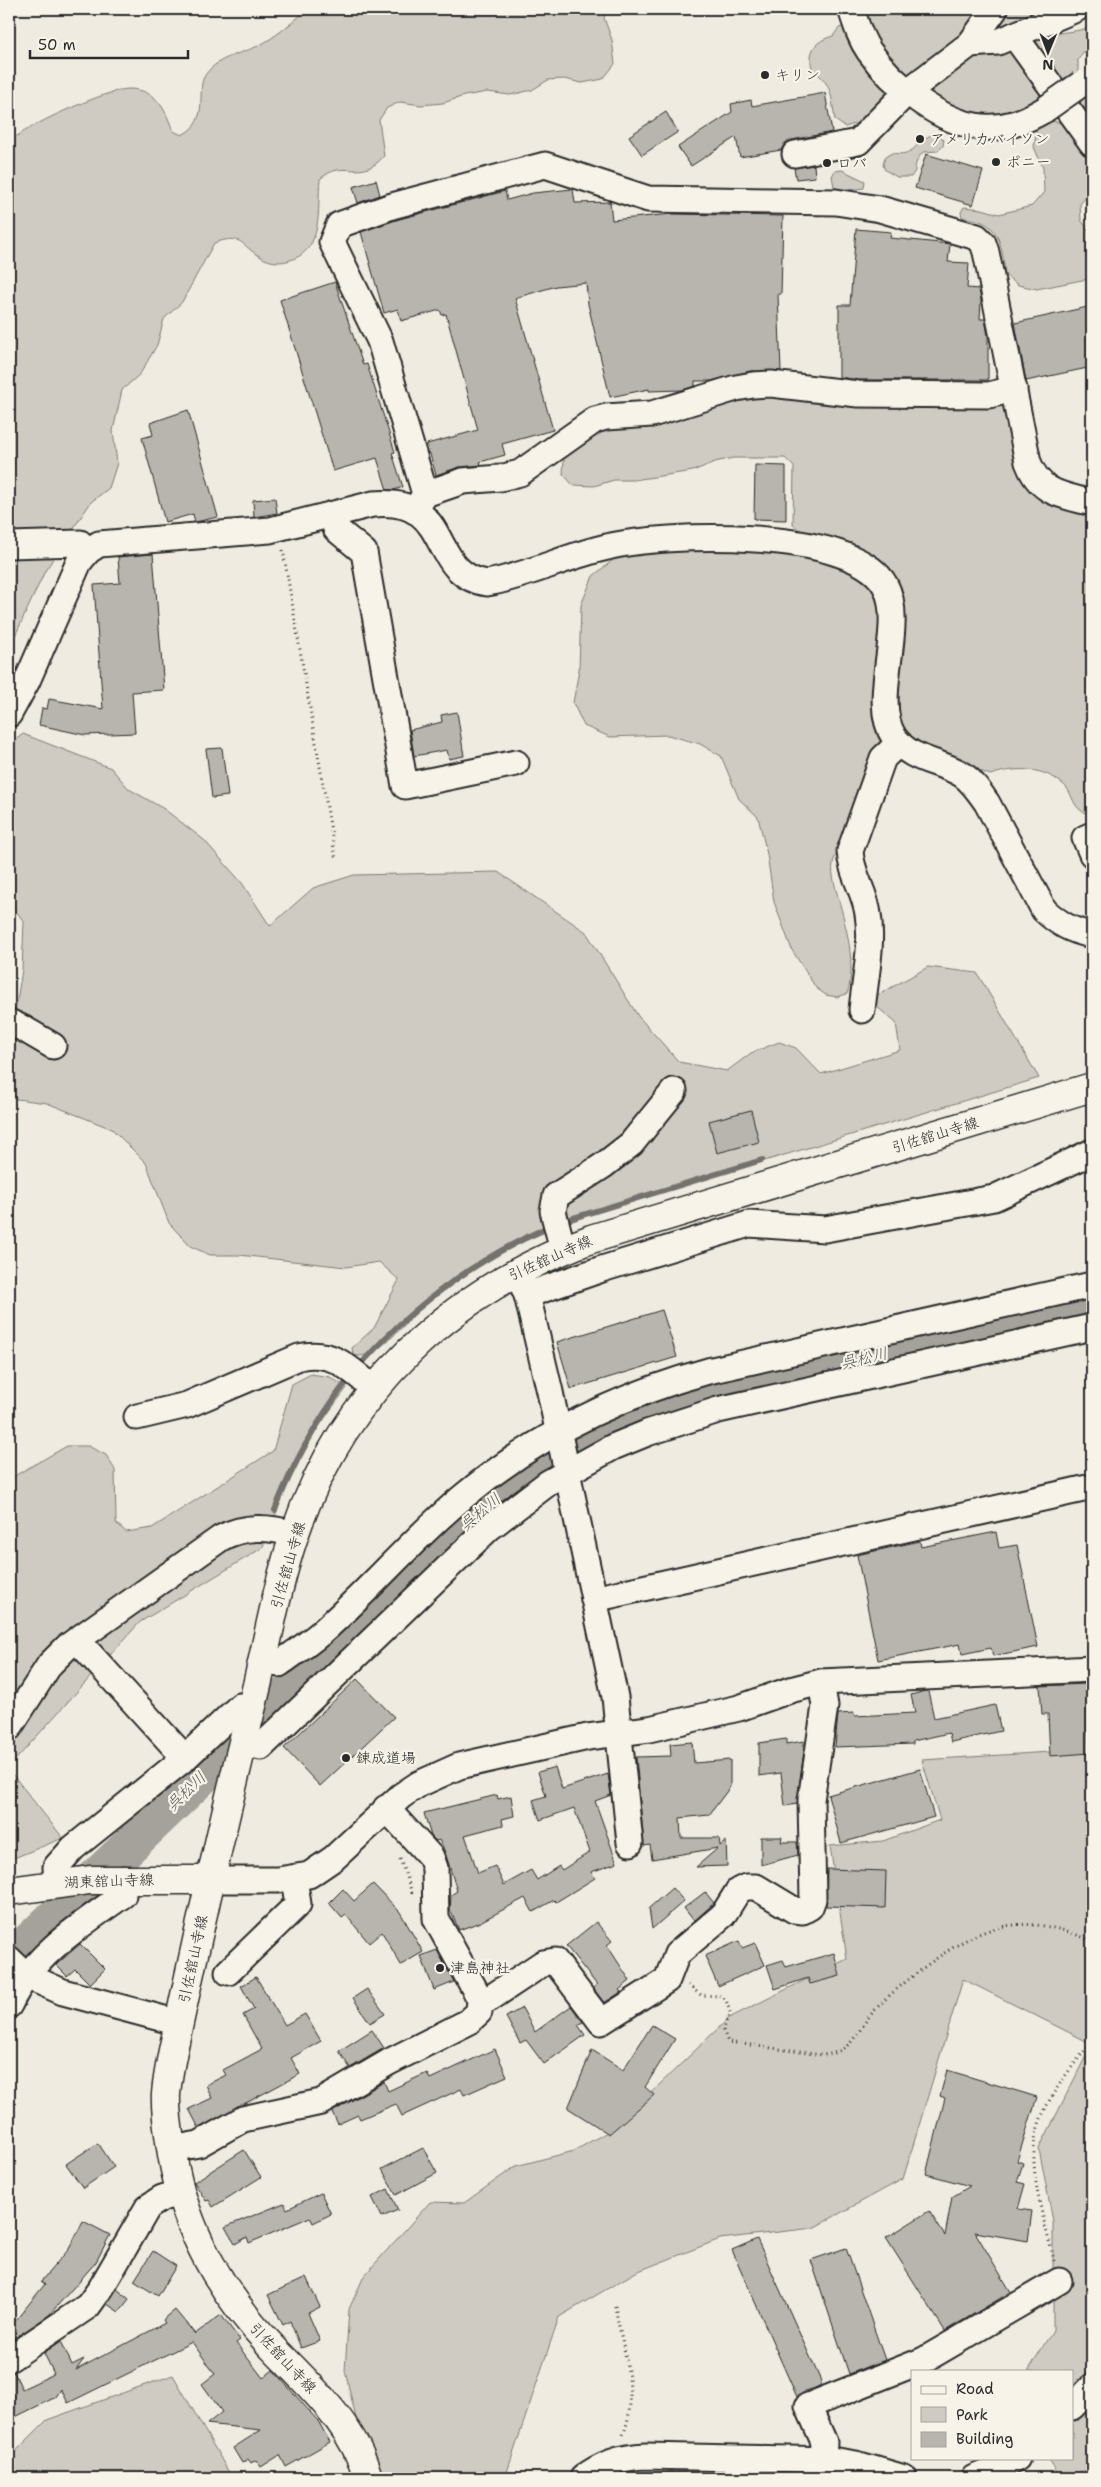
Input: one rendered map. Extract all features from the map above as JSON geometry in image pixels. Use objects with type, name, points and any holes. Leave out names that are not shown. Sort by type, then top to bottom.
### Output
[{"type":"main road","name":"引佐舘山寺線","points":[[368,2478],[357,2450],[333,2411],[257,2331],[228,2295],[195,2236],[180,2193],[171,2149],[166,2095],[179,2023],[210,1880],[246,1750],[250,1706],[295,1534],[306,1503],[324,1466],[354,1416],[374,1389],[420,1340],[445,1318],[472,1299],[522,1284],[563,1250],[1092,1087]]},
{"type":"main road","name":"湖東舘山寺線","points":[[9,1891],[60,1883],[123,1879],[210,1880]]},
{"type":"street","points":[[851,9],[857,29],[869,51],[907,92],[961,123],[983,127],[1004,126],[1026,120],[1044,110],[1086,80]]},
{"type":"street","points":[[795,154],[858,142],[907,92],[970,44],[995,9]]},
{"type":"street","points":[[970,44],[998,42],[1076,9]]},
{"type":"street","points":[[1014,36],[1092,143]]},
{"type":"street","points":[[1092,503],[1058,494],[1044,488],[1034,477],[1028,462],[986,252],[983,243],[977,237],[880,209],[836,202],[648,199],[545,165],[392,206],[339,225],[332,242],[380,341],[420,503],[454,566],[463,575],[474,581],[487,583],[607,546],[657,539],[792,542],[832,552],[862,564],[875,572],[885,584],[890,599],[886,703],[888,721],[894,737],[906,750],[924,759],[944,765],[964,776],[976,787],[987,803],[1044,910],[1058,924],[1076,932],[1092,935]]},
{"type":"street","points":[[9,714],[27,681],[80,562],[88,551],[99,544],[279,528],[333,516],[374,504],[390,502],[407,506],[420,503],[463,482],[500,478],[520,473],[595,420],[606,417],[652,414],[744,386],[771,384],[841,393],[867,394],[989,395],[1014,390]]},
{"type":"street","points":[[333,516],[336,529],[364,552],[405,786],[516,763]]},
{"type":"street","points":[[9,545],[80,543],[88,551]]},
{"type":"street","points":[[862,1010],[869,926],[865,900],[851,865],[850,851],[883,758],[899,743]]},
{"type":"street","points":[[1092,835],[1085,838],[1092,854]]},
{"type":"street","points":[[9,1022],[53,1046]]},
{"type":"street","points":[[563,1250],[553,1211],[556,1196],[604,1166],[630,1144],[674,1091]]},
{"type":"street","points":[[630,1843],[615,1697],[559,1433],[522,1284],[602,1269],[749,1224],[825,1229],[994,1198],[1092,1152]]},
{"type":"street","points":[[262,1661],[279,1664],[321,1633],[462,1497],[510,1461],[632,1395],[708,1371],[1092,1285]]},
{"type":"street","points":[[246,1750],[261,1747],[489,1528],[567,1469],[647,1433],[700,1415],[1092,1327]]},
{"type":"street","points":[[137,1417],[187,1405],[299,1357],[314,1354],[328,1356],[342,1363],[374,1389]]},
{"type":"street","points":[[594,1599],[1092,1487]]},
{"type":"street","points":[[9,1728],[50,1664],[77,1640],[232,1533],[254,1528],[295,1534]]},
{"type":"street","points":[[77,1640],[185,1758]]},
{"type":"street","points":[[210,1880],[294,1879],[322,1868],[394,1817],[419,1784],[459,1766],[588,1737],[649,1730],[739,1708],[790,1690],[821,1682],[1092,1669]]},
{"type":"street","points":[[480,1998],[489,1999],[543,1963],[555,1961],[600,2022],[667,1980],[672,1972],[674,1959],[722,1916],[738,1891],[746,1887],[756,1887],[794,1910],[803,1911],[810,1907],[813,1899],[812,1783],[825,1706],[821,1682]]},
{"type":"street","points":[[60,1883],[56,1868],[73,1848],[185,1758],[240,1706],[250,1706]]},
{"type":"street","points":[[171,2149],[199,2144],[243,2119],[321,2102],[389,2062],[468,2022],[479,2012],[480,1998],[436,1919],[435,1868],[431,1857],[394,1817]]},
{"type":"street","points":[[9,2005],[19,1968],[123,1895],[123,1879]]},
{"type":"street","points":[[228,1972],[245,1940],[298,1904],[294,1879]]},
{"type":"street","points":[[19,1968],[82,1998],[179,2023]]},
{"type":"street","points":[[9,2359],[88,2306],[101,2288],[148,2208],[162,2198],[180,2193]]},
{"type":"street","points":[[822,2460],[824,2442],[808,2406],[924,2360],[1059,2281]]},
{"type":"street","points":[[1074,2405],[1092,2387]]},
{"type":"street","points":[[583,2478],[605,2464],[646,2456],[822,2460],[856,2464],[904,2478]]},
{"type":"street","points":[[974,2478],[1002,2468],[1014,2460]]},
{"type":"path","points":[[9,25],[17,9]]},
{"type":"path","points":[[279,528],[336,860]]},
{"type":"path","points":[[394,1817],[392,1835],[413,1897]]},
{"type":"path","points":[[672,1972],[678,1974],[694,1992],[701,1995],[721,1996],[726,2000],[730,2012],[722,2030],[728,2042],[793,2052],[834,2054],[844,2050],[874,2011],[904,1982],[937,1958],[988,1928],[1023,1924],[1050,1928],[1092,1941]]},
{"type":"path","points":[[1059,2281],[1036,2183],[1034,2150],[1041,2118],[1057,2090],[1092,2042]]},
{"type":"path","points":[[615,2306],[631,2403],[627,2426],[616,2452],[618,2460]]},
{"type":"green space","points":[[298,9],[607,9],[604,18],[612,40],[615,64],[603,79],[582,83],[564,79],[548,80],[532,90],[510,95],[487,92],[464,96],[443,103],[421,105],[400,102],[387,108],[379,120],[384,156],[367,168],[360,170],[337,170],[320,179],[317,228],[308,249],[299,256],[287,261],[274,262],[254,253],[236,240],[231,239],[214,243],[182,302],[164,319],[157,345],[140,374],[122,390],[113,431],[117,463],[109,488],[91,502],[45,571],[9,649],[9,143],[30,128],[66,110],[104,95],[130,89],[147,93],[159,102],[167,115],[173,131],[182,135],[191,129],[197,121],[200,113],[203,80],[211,68],[224,59],[260,45],[271,38],[301,15]]},
{"type":"green space","points":[[857,9],[985,9],[964,38],[870,119],[845,127],[835,120],[830,91],[824,80],[812,69],[811,57],[817,44],[833,36],[839,28],[851,24]]},
{"type":"green space","points":[[1001,9],[1044,9],[1035,16],[994,35]]},
{"type":"green space","points":[[1092,26],[1092,50],[1083,52],[1078,60],[1078,70],[1075,76],[1060,79],[1035,46],[1044,37]]},
{"type":"green space","points":[[1009,50],[1043,95],[1039,102],[1003,117],[964,114],[933,97],[931,88],[973,51]]},
{"type":"green space","points":[[1092,94],[1092,130],[1082,115],[1080,105],[1081,100]]},
{"type":"green space","points":[[1053,121],[1069,125],[1092,154],[1092,190],[1080,204],[1081,220],[1089,231],[1092,232],[1092,278],[1037,289],[1018,285],[1005,275],[1000,244],[994,231],[982,222],[962,217],[961,212],[964,207],[982,209],[999,214],[1032,206],[1044,192],[1043,168],[1034,147],[1037,128]]},
{"type":"green space","points":[[931,135],[940,136],[944,140],[943,146],[938,151],[923,152],[917,161],[915,171],[911,177],[897,177],[885,170],[883,165],[885,157],[892,153],[900,154],[910,151]]},
{"type":"green space","points":[[842,170],[865,181],[864,188],[842,191],[834,187],[832,176],[835,171]]},
{"type":"green space","points":[[772,393],[831,404],[1001,403],[1008,405],[1025,472],[1092,506],[1092,673],[1087,677],[1088,697],[1092,701],[1092,814],[1080,810],[1068,789],[1047,774],[1038,771],[1019,770],[990,775],[914,743],[899,727],[899,605],[793,525],[794,467],[785,458],[733,458],[715,462],[693,471],[634,480],[614,480],[594,486],[573,485],[563,474],[564,458],[578,441],[592,430]]},
{"type":"green space","points":[[645,548],[777,548],[850,563],[881,594],[884,738],[843,847],[835,856],[833,864],[833,878],[847,933],[851,958],[850,982],[847,994],[837,997],[826,995],[816,988],[792,950],[774,902],[767,854],[758,817],[739,799],[721,756],[700,744],[668,735],[610,737],[584,726],[573,703],[579,670],[581,605],[593,576],[618,556]]},
{"type":"green space","points":[[23,734],[111,768],[129,789],[164,809],[204,840],[242,883],[270,926],[313,888],[354,875],[498,872],[586,932],[638,1016],[679,1062],[727,1071],[751,1053],[779,1042],[796,1048],[821,1074],[900,1050],[896,1023],[869,1000],[928,967],[977,973],[1039,1078],[606,1209],[559,1226],[514,1246],[471,1270],[430,1299],[383,1345],[362,1356],[353,1355],[352,1348],[374,1328],[399,1280],[379,1262],[346,1267],[239,1255],[210,1255],[190,1246],[169,1223],[146,1163],[112,1129],[47,1103],[9,1098],[9,1022],[14,1019],[22,970],[24,922],[9,901],[9,745]]},
{"type":"green space","points":[[311,1374],[330,1377],[347,1388],[303,1452],[283,1494],[262,1548],[140,1622],[9,1767],[9,1479],[67,1446],[88,1446],[106,1455],[115,1470],[116,1523],[126,1532],[152,1528],[273,1451],[292,1384]]},
{"type":"green space","points":[[1082,1750],[1092,1757],[1092,2044],[963,1979],[903,2179],[813,2228],[720,2239],[636,2272],[559,2317],[505,2478],[370,2478],[345,2371],[349,2309],[364,2276],[430,2202],[464,2203],[516,2166],[574,2151],[614,2128],[729,2018],[847,1959],[830,1846],[883,1841],[940,1820],[922,1760]]},
{"type":"green space","points":[[9,1770],[63,1838],[9,1860]]},
{"type":"green space","points":[[1092,2044],[1092,2468],[1061,2478],[1049,2460],[1074,2460],[1074,2370],[1029,2370],[1053,2330],[1053,2221],[1039,2149]]},
{"type":"green space","points":[[173,2375],[232,2478],[9,2478],[9,2458],[47,2420]]},
{"type":"green space","points":[[705,2459],[801,2475],[813,2478],[653,2478]]},
{"type":"building","points":[[825,93],[832,132],[792,140],[785,143],[781,150],[740,157],[736,137],[691,166],[678,147],[732,112],[731,104],[751,100],[752,106]]},
{"type":"building","points":[[666,112],[678,132],[642,155],[629,136]]},
{"type":"building","points":[[926,154],[983,171],[973,205],[915,188]]},
{"type":"building","points":[[814,165],[815,177],[796,179],[794,168]]},
{"type":"building","points":[[376,180],[380,195],[358,203],[353,187]]},
{"type":"building","points":[[573,189],[575,203],[610,202],[612,220],[672,214],[783,216],[781,294],[778,294],[781,371],[750,371],[711,381],[695,381],[695,386],[682,390],[649,391],[649,389],[610,397],[588,304],[586,283],[556,286],[515,298],[553,430],[502,444],[505,455],[480,462],[481,465],[459,467],[436,475],[427,444],[478,430],[446,314],[442,315],[440,310],[401,321],[398,309],[384,313],[361,232],[396,220],[505,191],[507,200],[533,193]]},
{"type":"building","points":[[856,229],[891,232],[890,238],[950,244],[948,262],[969,263],[967,288],[979,289],[981,300],[980,319],[985,319],[988,336],[988,380],[859,380],[839,377],[839,305],[850,305]]},
{"type":"building","points":[[335,282],[363,365],[367,364],[395,452],[392,453],[403,487],[394,490],[387,490],[377,458],[333,471],[280,300]]},
{"type":"building","points":[[1092,306],[1092,367],[1026,381],[1015,323]]},
{"type":"building","points":[[188,410],[218,517],[195,522],[193,514],[165,522],[142,438],[153,435],[150,423]]},
{"type":"building","points":[[755,465],[786,466],[786,520],[754,519]]},
{"type":"building","points":[[275,498],[277,513],[254,517],[253,500]]},
{"type":"building","points":[[153,554],[164,690],[132,692],[135,733],[85,735],[39,725],[42,708],[47,709],[49,699],[103,709],[94,585],[120,583],[118,557]]},
{"type":"building","points":[[457,712],[464,756],[449,759],[447,750],[414,756],[410,730],[442,722],[441,715]]},
{"type":"building","points":[[222,748],[228,796],[212,798],[206,749]]},
{"type":"building","points":[[751,1110],[759,1142],[717,1153],[709,1121]]},
{"type":"building","points":[[662,1310],[677,1357],[571,1389],[557,1342]]},
{"type":"building","points":[[996,1532],[999,1548],[1017,1545],[1038,1647],[993,1656],[991,1648],[962,1654],[960,1644],[878,1660],[857,1555],[920,1541],[921,1547]]},
{"type":"building","points":[[357,1679],[394,1717],[320,1786],[284,1748]]},
{"type":"building","points":[[1086,1684],[1090,1753],[1050,1756],[1048,1714],[1042,1714],[1040,1686]]},
{"type":"building","points":[[928,1691],[934,1718],[995,1705],[1001,1731],[951,1742],[949,1733],[913,1741],[913,1744],[835,1747],[838,1714],[854,1713],[854,1716],[915,1713],[911,1695]]},
{"type":"building","points":[[786,1739],[786,1744],[804,1741],[804,1751],[797,1804],[785,1806],[781,1773],[759,1776],[759,1743]]},
{"type":"building","points":[[692,1742],[694,1763],[730,1760],[730,1787],[709,1815],[680,1818],[681,1838],[719,1838],[720,1846],[726,1841],[727,1866],[696,1867],[718,1848],[652,1859],[650,1845],[644,1846],[636,1757],[671,1756],[670,1744]]},
{"type":"building","points":[[555,1767],[562,1789],[608,1774],[611,1795],[595,1801],[617,1863],[591,1872],[595,1878],[556,1902],[554,1900],[533,1912],[525,1898],[480,1922],[459,1930],[450,1910],[451,1895],[457,1891],[445,1852],[439,1840],[436,1841],[431,1836],[424,1813],[497,1795],[498,1799],[511,1796],[514,1816],[502,1819],[503,1825],[465,1835],[478,1873],[495,1866],[504,1885],[531,1870],[537,1880],[559,1866],[562,1870],[590,1852],[574,1808],[540,1820],[533,1800],[546,1796],[538,1772]]},
{"type":"building","points":[[920,1769],[934,1817],[841,1843],[828,1795]]},
{"type":"building","points":[[761,1837],[782,1837],[781,1842],[797,1842],[798,1855],[761,1865]]},
{"type":"building","points":[[827,1869],[886,1871],[885,1908],[826,1906]]},
{"type":"building","points":[[373,1884],[400,1912],[423,1952],[401,1965],[382,1932],[369,1943],[346,1915],[342,1918],[329,1903],[343,1889],[354,1901]]},
{"type":"building","points":[[672,1888],[684,1901],[652,1929],[649,1908]]},
{"type":"building","points":[[705,1892],[714,1903],[694,1921],[684,1908]]},
{"type":"building","points":[[596,1922],[612,1941],[607,1945],[630,1981],[619,1990],[621,1992],[604,2003],[594,1989],[597,1985],[566,1946]]},
{"type":"building","points":[[739,1941],[742,1948],[755,1943],[765,1965],[718,1986],[705,1956]]},
{"type":"building","points":[[80,1944],[105,1969],[90,1984],[75,1969],[67,1976],[56,1965]]},
{"type":"building","name":"津島神社","points":[[437,1950],[454,1982],[434,1990],[421,1956]]},
{"type":"building","points":[[834,1953],[840,1976],[810,1984],[808,1978],[775,1989],[767,1965],[783,1960],[786,1967]]},
{"type":"building","points":[[256,1977],[285,2025],[305,2014],[321,2041],[291,2058],[300,2074],[199,2128],[189,2109],[212,2098],[206,2085],[226,2075],[223,2070],[262,2049],[243,2015],[254,2009],[241,1986]]},
{"type":"building","points":[[367,1989],[385,2014],[370,2023],[353,1998]]},
{"type":"building","points":[[571,2006],[583,2022],[578,2025],[585,2035],[544,2064],[526,2040],[520,2043],[506,2017],[522,2008],[535,2032]]},
{"type":"building","points":[[652,2025],[675,2039],[645,2087],[654,2095],[609,2134],[568,2108],[592,2050],[623,2070]]},
{"type":"building","points":[[372,2030],[384,2048],[350,2068],[339,2051]]},
{"type":"building","points":[[495,2049],[507,2076],[464,2095],[461,2089],[402,2116],[396,2104],[360,2119],[358,2115],[338,2124],[332,2112],[384,2082],[388,2091],[427,2073],[430,2079]]},
{"type":"building","points":[[947,2070],[1037,2097],[1017,2161],[1023,2163],[1017,2182],[1025,2184],[1018,2209],[1032,2211],[1028,2241],[975,2232],[1011,2292],[945,2331],[886,2238],[929,2211],[945,2236],[952,2197],[970,2186],[926,2174],[945,2098],[940,2096]]},
{"type":"building","points":[[98,2143],[114,2167],[83,2188],[66,2164]]},
{"type":"building","points":[[423,2148],[437,2173],[396,2195],[382,2169]]},
{"type":"building","points":[[244,2150],[261,2177],[213,2207],[209,2200],[206,2201],[194,2182]]},
{"type":"building","points":[[388,2189],[398,2210],[382,2217],[372,2197]]},
{"type":"building","points":[[321,2193],[331,2214],[313,2223],[310,2217],[249,2243],[247,2237],[235,2244],[225,2227],[284,2203],[287,2209]]},
{"type":"building","points":[[83,2221],[110,2235],[96,2262],[49,2315],[9,2342],[9,2324],[16,2320],[45,2284],[41,2281],[69,2249]]},
{"type":"building","points":[[757,2239],[821,2381],[821,2385],[797,2397],[732,2250]]},
{"type":"building","points":[[846,2248],[885,2360],[849,2374],[811,2260]]},
{"type":"building","points":[[153,2251],[176,2266],[158,2296],[134,2281]]},
{"type":"building","points":[[306,2277],[320,2307],[308,2313],[320,2341],[301,2348],[290,2321],[283,2325],[268,2295]]},
{"type":"building","points":[[117,2289],[129,2299],[119,2312],[107,2304]]},
{"type":"building","points":[[175,2310],[195,2334],[221,2315],[240,2340],[236,2343],[263,2378],[273,2370],[318,2421],[330,2442],[286,2467],[280,2455],[261,2467],[256,2460],[251,2463],[248,2459],[242,2463],[233,2448],[261,2430],[207,2424],[222,2412],[202,2384],[215,2374],[192,2342],[68,2403],[61,2389],[56,2397],[9,2420],[9,2373],[14,2372],[22,2389],[54,2374],[44,2353],[61,2341],[72,2365],[84,2359],[76,2370],[165,2323],[163,2320]]},
{"type":"waterway","points":[[563,1221],[762,1160]]},
{"type":"waterway","points":[[361,1364],[402,1322],[447,1285],[495,1254],[548,1227]]},
{"type":"waterway","name":"呉松川","points":[[9,1966],[29,1942],[476,1513],[537,1466],[570,1447],[639,1414],[676,1401],[1092,1306]]},
{"type":"waterway","points":[[275,1510],[306,1443],[347,1381]]},
{"type":"place","name":"キリン","points":[[765,75]]},
{"type":"place","name":"アメリカバイソン","points":[[920,139]]},
{"type":"place","name":"ポニー","points":[[996,162]]},
{"type":"place","name":"ロバ","points":[[827,163]]},
{"type":"place","name":"錬成道場","points":[[346,1758]]},
{"type":"place","name":"津島神社","points":[[440,1968]]}]
